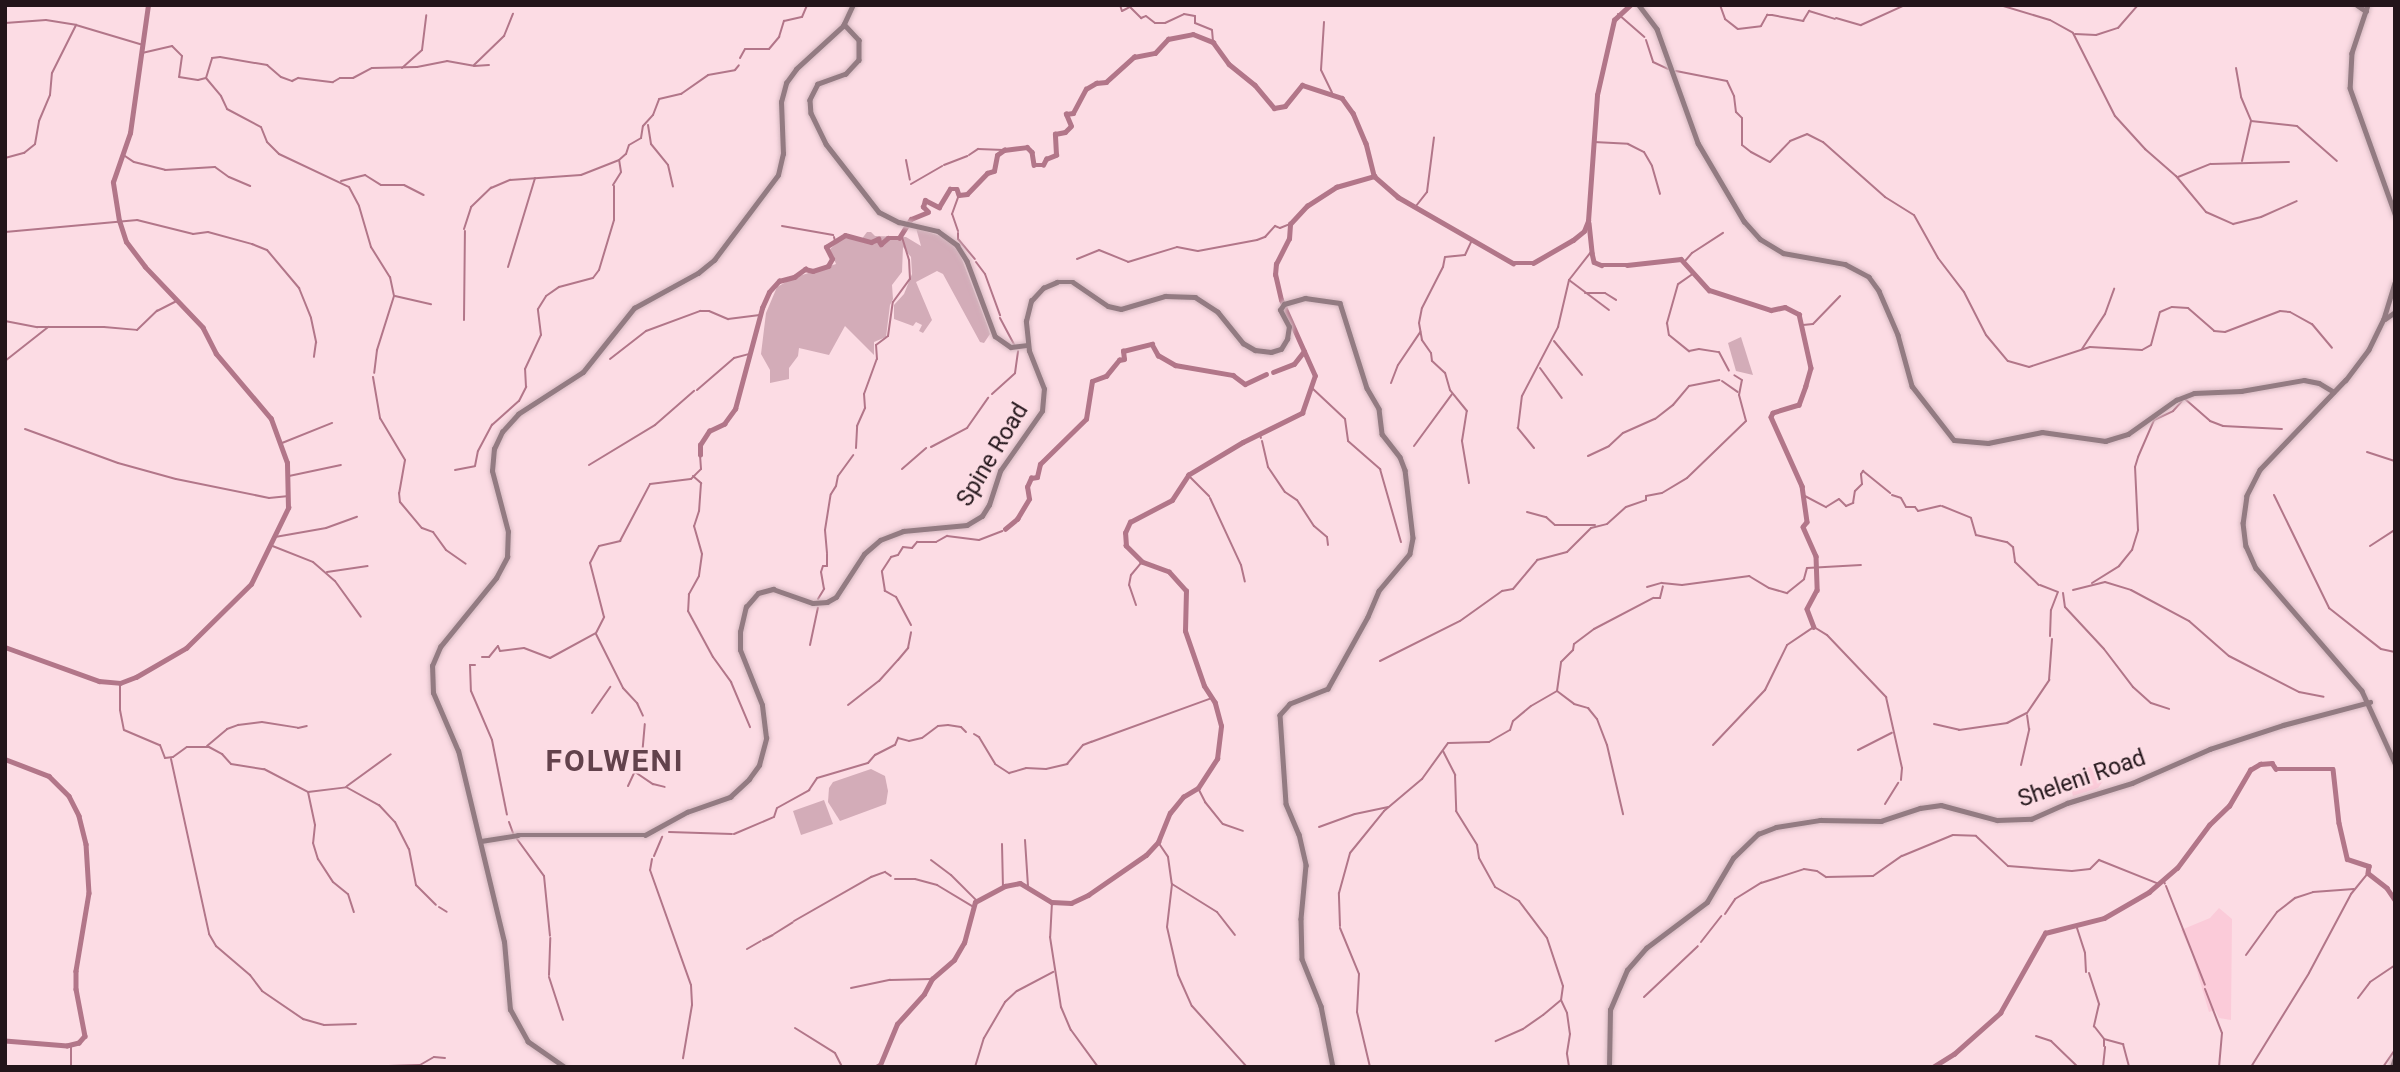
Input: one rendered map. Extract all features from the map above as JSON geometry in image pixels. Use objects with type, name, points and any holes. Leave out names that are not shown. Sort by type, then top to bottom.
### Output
[{"type":"street","points":[[564,1067],[528,1042],[512,1017],[507,995],[505,948],[481,841],[458,751],[435,697],[431,677],[440,648],[496,578],[507,557],[508,533],[492,475],[496,444],[504,429],[518,414],[583,372],[634,309],[650,297],[696,275],[714,260],[778,175],[783,154],[781,102],[789,79],[844,24],[853,5]]},
{"type":"street","points":[[1639,5],[1657,29],[1698,143],[1747,225],[1760,239],[1783,253],[1845,264],[1869,277],[1879,291],[1898,335],[1912,386],[1954,440],[1988,443],[2047,432],[2105,440],[2127,434],[2176,400],[2194,393],[2241,391],[2300,380],[2314,381],[2334,392]]},
{"type":"street","points":[[2357,5],[2367,8],[2351,60],[2351,94],[2387,185],[2395,214]]},
{"type":"street","points":[[844,24],[859,40],[859,60],[850,72],[818,84],[810,100],[811,113],[826,144],[879,212],[899,222],[938,231],[957,245],[967,261],[995,337],[1011,347],[1028,345]]},
{"type":"street","name":"Spine Road","points":[[481,841],[518,835],[645,835],[687,812],[734,794],[758,768],[766,738],[762,705],[740,650],[739,638],[746,607],[755,595],[770,589],[782,590],[815,604],[827,602],[836,597],[870,548],[894,534],[963,526],[985,512],[1000,471],[1042,411],[1044,389],[1028,345],[1027,315],[1031,301],[1047,285],[1066,281],[1081,285],[1108,306],[1117,309],[1129,308],[1165,296],[1195,297],[1218,312],[1236,336],[1250,348],[1271,352],[1283,347],[1289,332],[1289,325],[1280,312],[1284,304],[1305,298],[1340,303],[1367,388],[1379,409],[1382,434],[1400,457],[1405,470],[1413,538],[1411,552],[1379,591],[1368,617],[1328,689],[1290,704],[1280,715],[1286,804],[1299,834],[1306,865],[1301,919],[1302,960],[1321,1006],[1333,1067]]},
{"type":"street","points":[[2395,283],[2384,319],[2365,356],[2259,472],[2245,505],[2243,530],[2249,555],[2260,574],[2370,702],[2395,764]]},
{"type":"street","points":[[2384,319],[2395,312]]},
{"type":"street","name":"Sheleni Road","points":[[1609,1067],[1610,1010],[1627,970],[1646,948],[1707,902],[1733,858],[1758,834],[1776,827],[1820,820],[1881,821],[1933,805],[1953,806],[2003,821],[2031,819],[2067,803],[2132,783],[2221,745],[2370,702]]},
{"type":"street","points":[[2392,1067],[2395,1058]]},
{"type":"shaded area","points":[[916,228],[943,237],[958,249],[990,334],[984,343],[980,342],[943,274],[937,271],[916,282],[932,320],[923,333],[919,331],[922,325],[916,322],[913,326],[894,319],[894,305],[904,294],[912,274],[911,257],[903,247],[902,272],[892,285],[893,299],[886,337],[874,342],[874,355],[845,326],[829,355],[799,348],[798,356],[789,368],[789,379],[770,383],[770,370],[761,354],[766,313],[777,287],[793,278],[836,264],[830,249],[843,238],[861,240],[867,232],[871,232],[875,236],[906,237],[921,246]]},
{"type":"shaded area","points":[[1741,337],[1753,375],[1736,371],[1728,343]]},
{"type":"shaded area","points":[[2090,767],[2103,781],[2098,788],[2073,796],[2067,774]]},
{"type":"shaded area","points":[[871,769],[885,776],[888,791],[886,804],[840,821],[828,802],[829,788],[833,782]]},
{"type":"shaded area","points":[[824,800],[833,824],[801,835],[793,811]]},
{"type":"shaded area","points":[[2219,908],[2232,919],[2231,1020],[2219,1018],[2215,1010],[2209,1012],[2192,954],[2181,930],[2210,918]]},
{"type":"waterway","points":[[5,647],[99,681],[120,683],[136,677],[186,648],[251,584],[288,508],[287,463],[271,419],[216,354],[203,328],[145,267],[126,242],[119,221],[113,182],[130,133],[148,5]]},
{"type":"waterway","points":[[740,58],[745,49],[769,49],[779,37],[784,21],[802,17],[807,5]]},
{"type":"waterway","points":[[1120,5],[1122,11],[1130,7],[1141,18],[1146,16],[1155,23],[1165,23],[1184,14],[1195,16],[1195,23],[1212,30],[1213,42]]},
{"type":"waterway","points":[[876,1067],[880,1065],[897,1024],[924,994],[932,979],[954,960],[964,943],[975,902],[1005,886],[1020,883],[1052,902],[1071,903],[1088,895],[1146,855],[1158,842],[1170,813],[1183,797],[1198,788],[1217,759],[1221,726],[1215,703],[1204,686],[1185,631],[1186,591],[1169,572],[1142,562],[1126,546],[1125,533],[1130,522],[1172,500],[1188,475],[1243,442],[1302,413],[1315,376],[1281,300],[1275,275],[1276,264],[1289,239],[1290,224],[1307,206],[1336,187],[1374,176],[1398,197],[1513,263],[1533,263],[1573,240],[1584,231],[1588,221],[1597,95],[1614,20],[1630,5]]},
{"type":"waterway","points":[[1720,5],[1725,19],[1738,29],[1761,26],[1767,15],[1803,21],[1809,11],[1835,19]]},
{"type":"waterway","points":[[1836,18],[1861,25],[1905,5]]},
{"type":"waterway","points":[[2000,5],[2050,20],[2073,33],[2115,116],[2145,149],[2176,176],[2206,212],[2233,224],[2261,217],[2297,201]]},
{"type":"waterway","points":[[2075,34],[2096,35],[2118,28],[2138,5]]},
{"type":"waterway","points":[[474,65],[504,36],[513,14]]},
{"type":"waterway","points":[[1618,14],[1644,37]]},
{"type":"waterway","points":[[402,68],[422,50],[426,15]]},
{"type":"waterway","points":[[5,23],[46,20],[76,25],[143,45]]},
{"type":"waterway","points":[[1324,22],[1321,70],[1332,93]]},
{"type":"waterway","points":[[5,158],[24,153],[35,144],[39,121],[50,95],[52,73],[76,25]]},
{"type":"waterway","points":[[700,455],[700,445],[709,431],[724,424],[735,409],[762,308],[769,292],[779,281],[794,277],[805,269],[813,271],[828,266],[832,259],[826,247],[845,235],[871,242],[878,239],[881,244],[888,238],[899,238],[911,219],[928,212],[923,207],[925,200],[939,207],[950,189],[957,189],[959,195],[967,194],[987,173],[994,171],[997,155],[1004,150],[1027,147],[1032,152],[1034,165],[1043,165],[1046,159],[1056,155],[1055,134],[1065,132],[1071,126],[1066,114],[1073,113],[1086,89],[1096,83],[1106,82],[1134,57],[1155,53],[1168,39],[1193,34],[1213,42],[1229,64],[1255,85],[1274,108],[1285,106],[1302,85],[1342,98],[1353,113],[1366,143],[1374,176]]},
{"type":"waterway","points":[[1646,40],[1653,62],[1668,69]]},
{"type":"waterway","points":[[142,53],[172,46],[182,56],[179,77],[198,80],[206,78],[212,58],[220,57],[267,65],[281,77],[292,81],[298,78],[333,82],[340,78],[353,78],[372,68],[417,67],[447,61],[474,66],[489,65]]},
{"type":"waterway","points":[[613,185],[621,172],[619,160],[626,154],[629,145],[641,138],[643,126],[653,115],[659,99],[681,94],[708,75],[735,70],[739,65]]},
{"type":"waterway","points":[[2236,68],[2241,97],[2251,121],[2242,161]]},
{"type":"waterway","points":[[1676,71],[1727,81],[1734,96],[1736,112],[1742,118],[1742,145],[1751,152],[1770,162],[1790,141],[1807,134],[1823,142],[1885,197],[1914,215],[1938,258],[1964,292],[1986,335],[2008,361],[2029,367],[2090,347],[2142,350],[2151,345],[2160,312],[2172,307],[2188,308],[2214,331],[2225,332],[2280,311],[2290,312],[2312,324],[2332,348]]},
{"type":"waterway","points":[[206,78],[221,96],[227,109],[261,127],[267,142],[279,154],[349,187],[359,206],[371,247],[390,277],[394,296],[377,350],[374,373]]},
{"type":"waterway","points":[[2251,121],[2297,126],[2337,161]]},
{"type":"waterway","points":[[648,125],[651,144],[668,165],[673,186]]},
{"type":"waterway","points":[[1416,206],[1427,192],[1434,137]]},
{"type":"waterway","points":[[1594,142],[1628,144],[1644,152],[1652,166],[1660,194]]},
{"type":"waterway","points":[[969,155],[978,149],[1004,150]]},
{"type":"waterway","points":[[122,154],[134,162],[165,170],[215,167],[229,177],[250,186]]},
{"type":"waterway","points":[[944,165],[967,156]]},
{"type":"waterway","points":[[464,229],[471,207],[491,188],[510,180],[581,175],[619,160]]},
{"type":"waterway","points":[[906,160],[910,180]]},
{"type":"waterway","points":[[2178,177],[2211,164],[2289,162]]},
{"type":"waterway","points":[[911,184],[942,166]]},
{"type":"waterway","points":[[341,181],[365,175],[381,185],[404,185],[424,195]]},
{"type":"waterway","points":[[508,267],[535,178]]},
{"type":"waterway","points":[[455,470],[475,466],[478,451],[492,425],[519,401],[526,387],[525,369],[541,335],[538,309],[546,296],[559,287],[593,278],[599,270],[614,220],[614,186]]},
{"type":"waterway","points":[[958,231],[952,214],[959,195]]},
{"type":"waterway","points":[[5,232],[137,220],[193,234],[208,232],[267,250],[299,288],[311,318],[316,342],[314,357]]},
{"type":"waterway","points":[[1589,223],[1594,262],[1601,265],[1627,265],[1681,259],[1709,290],[1771,310],[1785,307],[1799,314],[1811,368],[1799,405],[1773,413],[1771,417],[1802,486],[1807,522],[1803,527],[1816,556],[1817,590],[1807,609],[1814,627]]},
{"type":"waterway","points":[[1077,259],[1099,250],[1128,262],[1177,247],[1198,251],[1257,240],[1265,237],[1275,226],[1280,228],[1290,224]]},
{"type":"waterway","points":[[782,226],[833,235]]},
{"type":"waterway","points":[[464,320],[465,231]]},
{"type":"waterway","points":[[958,233],[958,239],[975,259]]},
{"type":"waterway","points":[[1685,261],[1692,253],[1723,233]]},
{"type":"waterway","points":[[856,448],[857,426],[865,408],[864,394],[877,359],[876,345],[888,336],[893,302],[910,279],[909,260],[901,234]]},
{"type":"waterway","points":[[834,237],[835,241]]},
{"type":"waterway","points":[[1469,483],[1462,441],[1467,411],[1450,390],[1445,373],[1432,361],[1431,353],[1422,340],[1419,323],[1422,308],[1443,267],[1445,257],[1465,255],[1472,240]]},
{"type":"waterway","points":[[1534,448],[1518,428],[1522,396],[1558,327],[1569,280],[1592,251]]},
{"type":"waterway","points":[[976,262],[985,274],[1000,315]]},
{"type":"waterway","points":[[1694,273],[1678,284],[1667,323],[1669,335],[1689,351],[1699,349],[1719,352],[1729,371]]},
{"type":"waterway","points":[[1569,280],[1609,310]]},
{"type":"waterway","points":[[2082,349],[2105,314],[2114,289]]},
{"type":"waterway","points":[[1585,293],[1605,293],[1616,300]]},
{"type":"waterway","points":[[395,296],[431,304]]},
{"type":"waterway","points":[[1803,325],[1813,324],[1840,296]]},
{"type":"waterway","points":[[5,321],[37,327],[137,330],[157,311],[177,301]]},
{"type":"waterway","points":[[610,359],[646,331],[700,311],[709,311],[728,319],[760,315]]},
{"type":"waterway","points":[[1000,318],[1014,344]]},
{"type":"waterway","points":[[5,361],[48,327]]},
{"type":"waterway","points":[[1391,383],[1398,365],[1420,332]]},
{"type":"waterway","points":[[1554,341],[1582,375]]},
{"type":"waterway","points":[[1005,529],[1017,519],[1029,499],[1027,487],[1031,478],[1037,477],[1040,464],[1086,419],[1092,381],[1106,376],[1119,360],[1124,359],[1123,351],[1152,344],[1158,355],[1175,365],[1233,375],[1245,384],[1266,374]]},
{"type":"waterway","points":[[992,394],[1015,373],[1018,351]]},
{"type":"waterway","points":[[1273,372],[1294,364],[1304,351]]},
{"type":"waterway","points":[[697,390],[734,358],[749,354]]},
{"type":"waterway","points":[[1540,368],[1562,398]]},
{"type":"waterway","points":[[1380,661],[1460,621],[1502,591],[1513,589],[1537,560],[1567,552],[1591,528],[1607,524],[1626,507],[1646,500],[1646,496],[1662,493],[1687,478],[1746,421],[1739,395],[1742,380],[1734,375]]},
{"type":"waterway","points":[[373,377],[380,418],[405,460],[400,502],[422,528],[433,532],[446,550],[466,564]]},
{"type":"waterway","points":[[1588,456],[1609,446],[1623,433],[1655,419],[1673,405],[1689,386],[1719,380]]},
{"type":"waterway","points":[[1722,381],[1738,392]]},
{"type":"waterway","points":[[1312,388],[1345,419],[1348,441],[1380,469],[1401,542]]},
{"type":"waterway","points":[[589,465],[655,425],[694,391]]},
{"type":"waterway","points":[[1414,446],[1452,394]]},
{"type":"waterway","points":[[931,447],[967,428],[988,398]]},
{"type":"waterway","points":[[2185,399],[2210,421],[2223,426],[2282,429]]},
{"type":"waterway","points":[[2092,583],[2119,566],[2132,550],[2138,530],[2135,467],[2138,457],[2154,420],[2173,411],[2182,401]]},
{"type":"waterway","points":[[282,443],[332,423]]},
{"type":"waterway","points":[[25,429],[118,463],[176,479],[269,498],[289,496]]},
{"type":"waterway","points":[[1262,441],[1268,467],[1285,492],[1297,500],[1314,526],[1327,537],[1328,545]]},
{"type":"waterway","points":[[902,469],[926,448]]},
{"type":"waterway","points":[[2367,452],[2395,461]]},
{"type":"waterway","points":[[482,657],[489,657],[498,646],[500,651],[524,648],[550,658],[596,633],[604,617],[590,563],[599,546],[620,541],[650,484],[691,479],[701,469],[700,455]]},
{"type":"waterway","points":[[827,553],[825,530],[831,494],[838,476],[853,455]]},
{"type":"waterway","points":[[289,476],[341,465]]},
{"type":"waterway","points":[[1803,495],[1826,507],[1839,499],[1846,506],[1853,503],[1855,491],[1862,484],[1863,471],[1890,493]]},
{"type":"waterway","points":[[1188,475],[1209,496]]},
{"type":"waterway","points":[[693,476],[701,483],[699,511],[694,526],[702,554],[699,576],[689,594],[688,611],[713,657],[731,682],[750,727]]},
{"type":"waterway","points":[[1892,495],[1901,498],[1906,507],[1915,507],[1918,511],[1940,506]]},
{"type":"waterway","points":[[2274,495],[2329,608],[2381,649],[2395,652]]},
{"type":"waterway","points":[[1210,498],[1241,565],[1245,582]]},
{"type":"waterway","points":[[1942,506],[1971,518],[1976,535],[2007,542],[2013,547],[2015,562],[2039,585]]},
{"type":"waterway","points":[[1527,512],[1546,517],[1555,525],[1595,525]]},
{"type":"waterway","points":[[275,537],[326,528],[357,517]]},
{"type":"waterway","points":[[2370,546],[2395,530]]},
{"type":"waterway","points":[[911,625],[896,597],[885,591],[882,571],[891,557],[898,555],[903,547],[912,548],[917,542],[936,542],[947,536],[979,540],[1002,531]]},
{"type":"waterway","points":[[270,545],[313,562],[335,581],[361,617]]},
{"type":"waterway","points":[[818,599],[824,589],[821,572],[823,566],[827,566],[827,554]]},
{"type":"waterway","points":[[1136,605],[1129,585],[1131,575],[1142,562]]},
{"type":"waterway","points":[[1662,583],[1682,585],[1749,576],[1769,588],[1787,593],[1804,579],[1807,568],[1861,565]]},
{"type":"waterway","points":[[327,572],[368,566]]},
{"type":"waterway","points":[[2073,590],[2105,582],[2131,590],[2189,621],[2229,656],[2299,692],[2324,697]]},
{"type":"waterway","points":[[1647,587],[1661,583]]},
{"type":"waterway","points":[[2040,585],[2058,592]]},
{"type":"waterway","points":[[1654,598],[1660,598],[1663,586]]},
{"type":"waterway","points":[[2050,636],[2051,610],[2058,592]]},
{"type":"waterway","points":[[2063,593],[2065,607],[2104,649],[2133,687],[2151,703],[2169,709]]},
{"type":"waterway","points":[[1340,926],[1339,893],[1350,853],[1384,811],[1422,779],[1448,743],[1489,742],[1510,730],[1513,721],[1531,706],[1557,691],[1561,662],[1573,650],[1574,644],[1594,629],[1653,598]]},
{"type":"waterway","points":[[810,645],[818,608]]},
{"type":"waterway","points":[[1713,745],[1765,690],[1787,645],[1814,627],[1827,635],[1886,697],[1902,768],[1901,780]]},
{"type":"waterway","points":[[848,705],[879,681],[898,660],[908,648],[911,632]]},
{"type":"waterway","points":[[596,634],[623,688],[637,703],[643,716]]},
{"type":"waterway","points":[[1934,724],[1959,730],[2007,723],[2027,713],[2049,680],[2052,639]]},
{"type":"waterway","points":[[475,665],[470,665],[471,691],[492,740],[507,815]]},
{"type":"waterway","points":[[120,683],[120,710],[124,730],[160,745],[165,758],[173,757],[187,747],[209,747],[222,754],[231,764],[264,769],[308,792],[315,825],[313,843],[318,859],[333,882],[348,894],[354,912]]},
{"type":"waterway","points":[[592,713],[610,687]]},
{"type":"waterway","points":[[1557,691],[1574,704],[1588,708],[1597,719],[1607,745],[1623,814]]},
{"type":"waterway","points":[[974,734],[979,737],[995,764],[1009,773],[1026,768],[1046,769],[1067,764],[1083,745],[1212,698]]},
{"type":"waterway","points":[[2021,765],[2029,729],[2027,715]]},
{"type":"waterway","points":[[207,746],[227,729],[238,725],[262,722],[298,728],[307,726]]},
{"type":"waterway","points":[[628,786],[642,756],[645,724]]},
{"type":"waterway","points":[[734,834],[774,817],[777,808],[809,790],[817,778],[868,763],[875,755],[895,745],[898,738],[909,741],[922,738],[938,726],[948,725],[961,727],[966,732]]},
{"type":"waterway","points":[[1858,750],[1892,733]]},
{"type":"waterway","points":[[1443,751],[1455,775],[1456,811],[1477,845],[1479,858],[1495,887],[1519,901],[1547,938],[1563,986],[1561,1000],[1543,1015],[1523,1029],[1496,1041]]},
{"type":"waterway","points":[[347,786],[391,754]]},
{"type":"waterway","points":[[5,759],[49,776],[69,796],[79,816],[86,844],[89,893],[76,971],[76,989],[85,1036],[79,1043],[67,1046],[5,1041]]},
{"type":"waterway","points":[[171,759],[209,934],[216,946],[250,975],[262,991],[303,1019],[324,1025],[356,1024]]},
{"type":"waterway","points":[[1933,1067],[1954,1054],[2000,1013],[2045,933],[2104,918],[2149,892],[2177,868],[2209,825],[2229,806],[2250,770],[2260,764],[2272,763],[2276,769],[2333,769],[2339,823],[2347,859],[2369,866],[2368,873],[2387,888],[2395,900]]},
{"type":"waterway","points":[[635,772],[653,784],[665,787]]},
{"type":"waterway","points":[[1885,804],[1898,783]]},
{"type":"waterway","points":[[308,792],[346,787],[379,805],[395,822],[409,849],[416,885],[436,905]]},
{"type":"waterway","points":[[1198,788],[1205,802],[1223,824],[1243,831]]},
{"type":"waterway","points":[[1319,827],[1355,814],[1388,807]]},
{"type":"waterway","points":[[509,822],[513,833]]},
{"type":"waterway","points":[[669,832],[732,834]]},
{"type":"waterway","points":[[1725,914],[1735,899],[1761,883],[1804,869],[1817,871],[1826,877],[1873,876],[1902,856],[1953,835],[1976,836],[2008,866],[2072,871],[2090,869],[2099,860],[2159,884]]},
{"type":"waterway","points":[[654,856],[662,837]]},
{"type":"waterway","points":[[517,839],[544,876],[550,936]]},
{"type":"waterway","points":[[1025,840],[1028,886]]},
{"type":"waterway","points":[[1158,842],[1168,857],[1172,884],[1167,927],[1178,975],[1192,1006],[1247,1067]]},
{"type":"waterway","points":[[1002,844],[1003,887]]},
{"type":"waterway","points":[[652,859],[650,870],[691,985],[692,1005],[683,1058]]},
{"type":"waterway","points":[[931,860],[951,875],[977,901]]},
{"type":"waterway","points":[[794,921],[871,877],[885,872],[891,876]]},
{"type":"waterway","points":[[2251,1067],[2309,973],[2351,894],[2368,873]]},
{"type":"waterway","points":[[895,879],[915,879],[937,885],[972,906]]},
{"type":"waterway","points":[[2163,880],[2165,884]]},
{"type":"waterway","points":[[1172,884],[1217,912],[1235,935]]},
{"type":"waterway","points":[[2166,886],[2205,985]]},
{"type":"waterway","points":[[2246,955],[2277,912],[2295,898],[2313,892],[2354,889]]},
{"type":"waterway","points":[[1052,902],[1050,937],[1061,1007],[1071,1030],[1098,1067]]},
{"type":"waterway","points":[[439,907],[447,912]]},
{"type":"waterway","points":[[1701,942],[1721,916]]},
{"type":"waterway","points":[[774,934],[793,922]]},
{"type":"waterway","points":[[2076,925],[2085,953],[2086,972]]},
{"type":"waterway","points":[[1340,928],[1359,974],[1357,1012],[1370,1067]]},
{"type":"waterway","points":[[763,940],[773,935]]},
{"type":"waterway","points":[[549,975],[550,938]]},
{"type":"waterway","points":[[747,949],[761,941]]},
{"type":"waterway","points":[[1644,997],[1698,946]]},
{"type":"waterway","points":[[2358,998],[2370,982],[2395,965]]},
{"type":"waterway","points":[[975,1067],[984,1038],[1005,1002],[1017,991],[1053,972]]},
{"type":"waterway","points":[[2089,973],[2099,1004],[2094,1026],[2104,1039],[2104,1046]]},
{"type":"waterway","points":[[549,977],[563,1020]]},
{"type":"waterway","points":[[851,988],[890,980],[932,979]]},
{"type":"waterway","points":[[2205,989],[2222,1033],[2219,1065]]},
{"type":"waterway","points":[[1561,1000],[1567,1013],[1570,1034],[1567,1054],[1569,1067]]},
{"type":"waterway","points":[[795,1028],[835,1053],[842,1067]]},
{"type":"waterway","points":[[2036,1036],[2051,1041],[2078,1067]]},
{"type":"waterway","points":[[2104,1039],[2123,1044],[2129,1067]]},
{"type":"waterway","points":[[71,1046],[71,1067]]},
{"type":"waterway","points":[[2103,1067],[2105,1047]]},
{"type":"waterway","points":[[2383,1067],[2394,1051]]},
{"type":"waterway","points":[[357,1067],[420,1065],[434,1057],[445,1058]]},
{"type":"district","name":"FOLWENI","points":[[615,761]]}]
